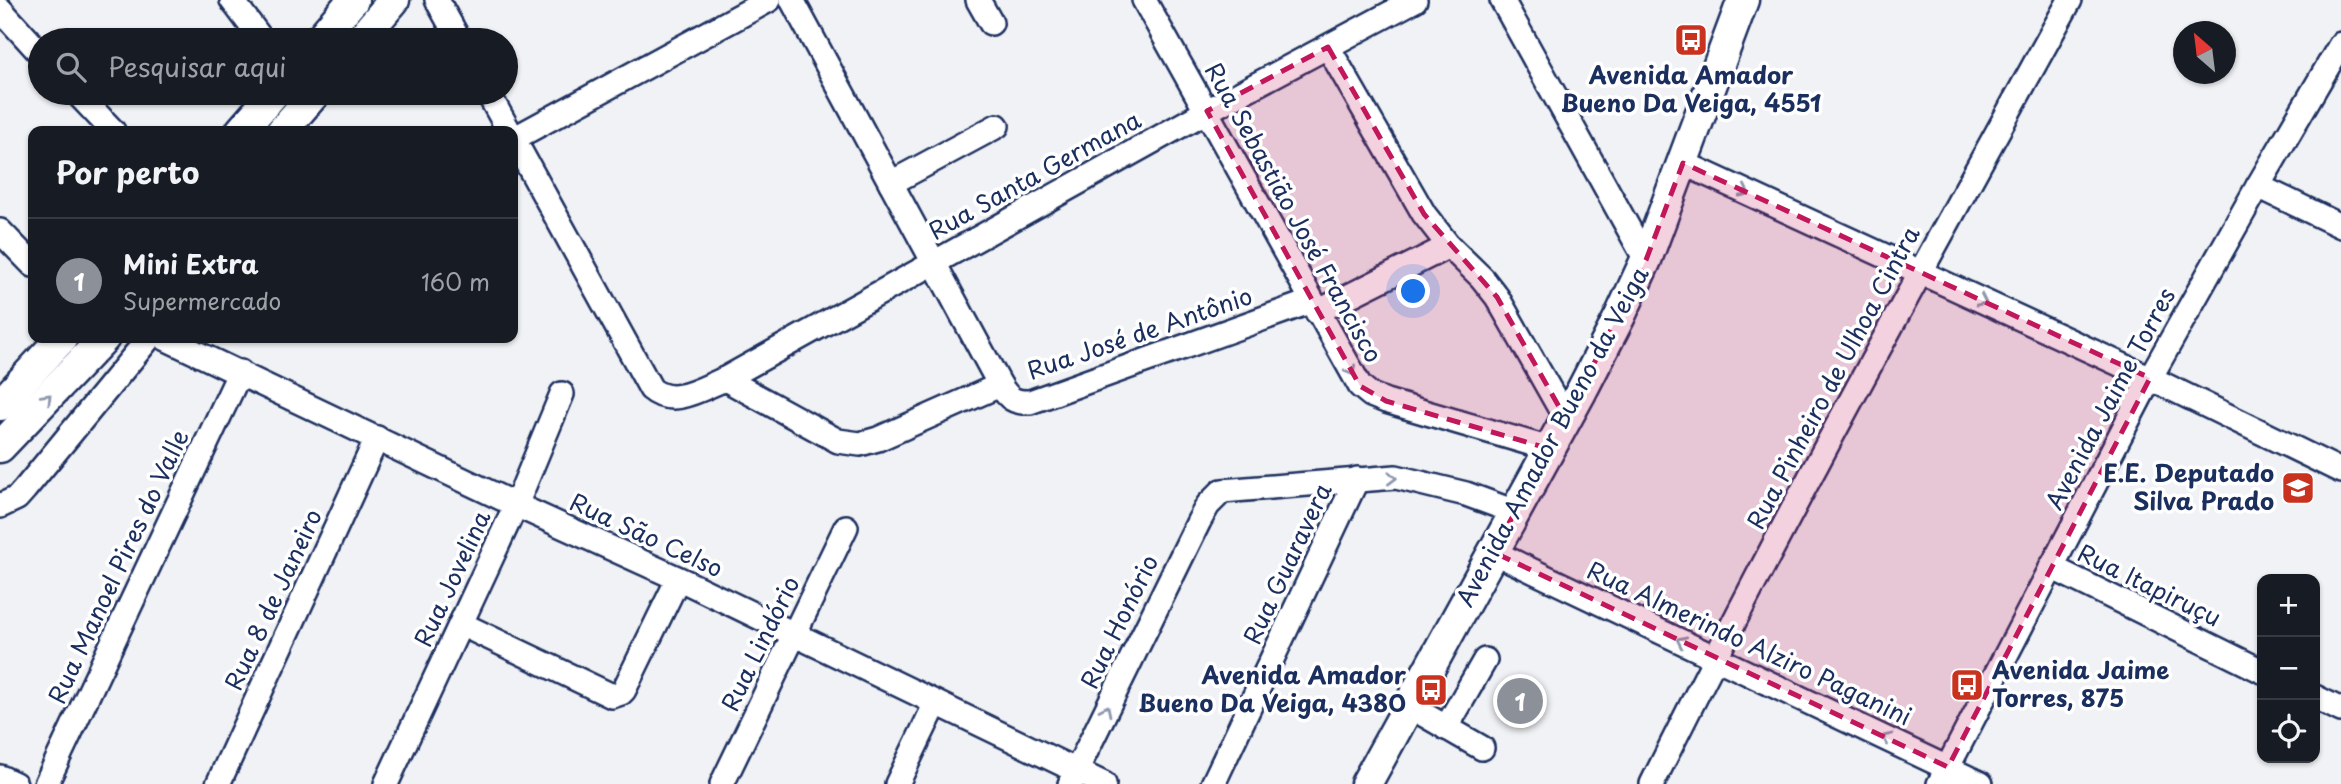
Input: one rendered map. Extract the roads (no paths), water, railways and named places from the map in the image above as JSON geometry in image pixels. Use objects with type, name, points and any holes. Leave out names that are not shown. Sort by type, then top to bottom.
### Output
[{"type":"main road","points":[[329,28],[353,0]]},
{"type":"main road","points":[[370,28],[394,0]]},
{"type":"main road","name":"Avenida Amador Bueno da Veiga","points":[[1366,784],[1620,316],[1646,260],[1743,0]]},
{"type":"main road","points":[[245,126],[264,105]]},
{"type":"main road","points":[[286,126],[305,105]]},
{"type":"main road","points":[[0,405],[57,343]]},
{"type":"main road","points":[[0,447],[99,343]]},
{"type":"street","points":[[232,0],[253,28]]},
{"type":"street","points":[[437,0],[452,28]]},
{"type":"street","points":[[518,136],[769,0]]},
{"type":"street","points":[[792,0],[1000,385]]},
{"type":"street","points":[[978,0],[990,23]]},
{"type":"street","name":"Rua Sebastião José Francisco","points":[[1144,0],[1360,386],[1386,401],[1550,449]]},
{"type":"street","name":"Rua Santa Germana","points":[[518,148],[651,388],[664,396],[681,397],[725,379],[1206,111],[1416,0]]},
{"type":"street","points":[[1502,0],[1646,260]]},
{"type":"street","name":"Rua Pinheiro de Ulhoa Cintra","points":[[1652,784],[1715,657],[1920,273],[2070,0]]},
{"type":"street","points":[[0,9],[28,39]]},
{"type":"street","name":"Avenida Jaime Torres","points":[[1944,776],[2150,378],[2341,44]]},
{"type":"street","points":[[1328,47],[1410,191],[1436,231],[1482,278],[1497,298],[1566,419]]},
{"type":"street","points":[[89,105],[108,126]]},
{"type":"street","points":[[495,105],[506,126]]},
{"type":"street","points":[[891,183],[997,126]]},
{"type":"street","points":[[1683,163],[2150,378],[2341,471]]},
{"type":"street","points":[[2258,186],[2341,226]]},
{"type":"street","points":[[0,231],[28,260]]},
{"type":"street","name":"Rua José de Antônio","points":[[725,379],[838,441],[860,444],[878,439],[1000,385],[1010,398],[1030,402],[1315,306],[1449,246]]},
{"type":"street","points":[[0,506],[17,498],[145,343]]},
{"type":"street","name":"Rua São Celso","points":[[176,343],[936,703],[1073,777],[1104,784]]},
{"type":"street","name":"Rua Manoel Pires do Valle","points":[[46,784],[240,372]]},
{"type":"street","name":"Rua Jovelina","points":[[386,784],[516,505],[562,394]]},
{"type":"street","name":"Rua 8 de Janeiro","points":[[218,784],[377,438]]},
{"type":"street","points":[[1357,479],[1405,478],[1465,494],[1515,512]]},
{"type":"street","name":"Rua Honório","points":[[1073,777],[1199,521],[1214,498],[1227,490],[1357,479]]},
{"type":"street","name":"Rua Guaravera","points":[[1213,784],[1357,479]]},
{"type":"street","name":"Rua Lindório","points":[[723,784],[846,527]]},
{"type":"street","name":"Rua Almerindo Alziro Paganini","points":[[1493,552],[1715,657],[1944,776],[1981,784]]},
{"type":"street","name":"Rua Itapiruçu","points":[[2050,567],[2257,669]]},
{"type":"street","points":[[461,624],[612,696],[617,695],[624,690],[678,579]]},
{"type":"street","points":[[1446,728],[1485,660]]},
{"type":"street","points":[[2320,700],[2341,710]]},
{"type":"street","points":[[897,784],[936,703]]},
{"type":"street","points":[[1409,706],[1482,748]]},
{"type":"street","points":[[0,777],[15,784]]},
{"type":"place","name":"Avenida Amador Bueno Da Veiga, 4551","points":[[1691,40]]},
{"type":"place","name":"E.E. Deputado Silva Prado","points":[[2298,488]]},
{"type":"place","name":"Avenida Jaime Torres, 875","points":[[1967,685]]},
{"type":"place","name":"Avenida Amador Bueno Da Veiga, 4380","points":[[1431,690]]},
{"type":"place","name":"Mini Extra","points":[[1520,701]]}]
